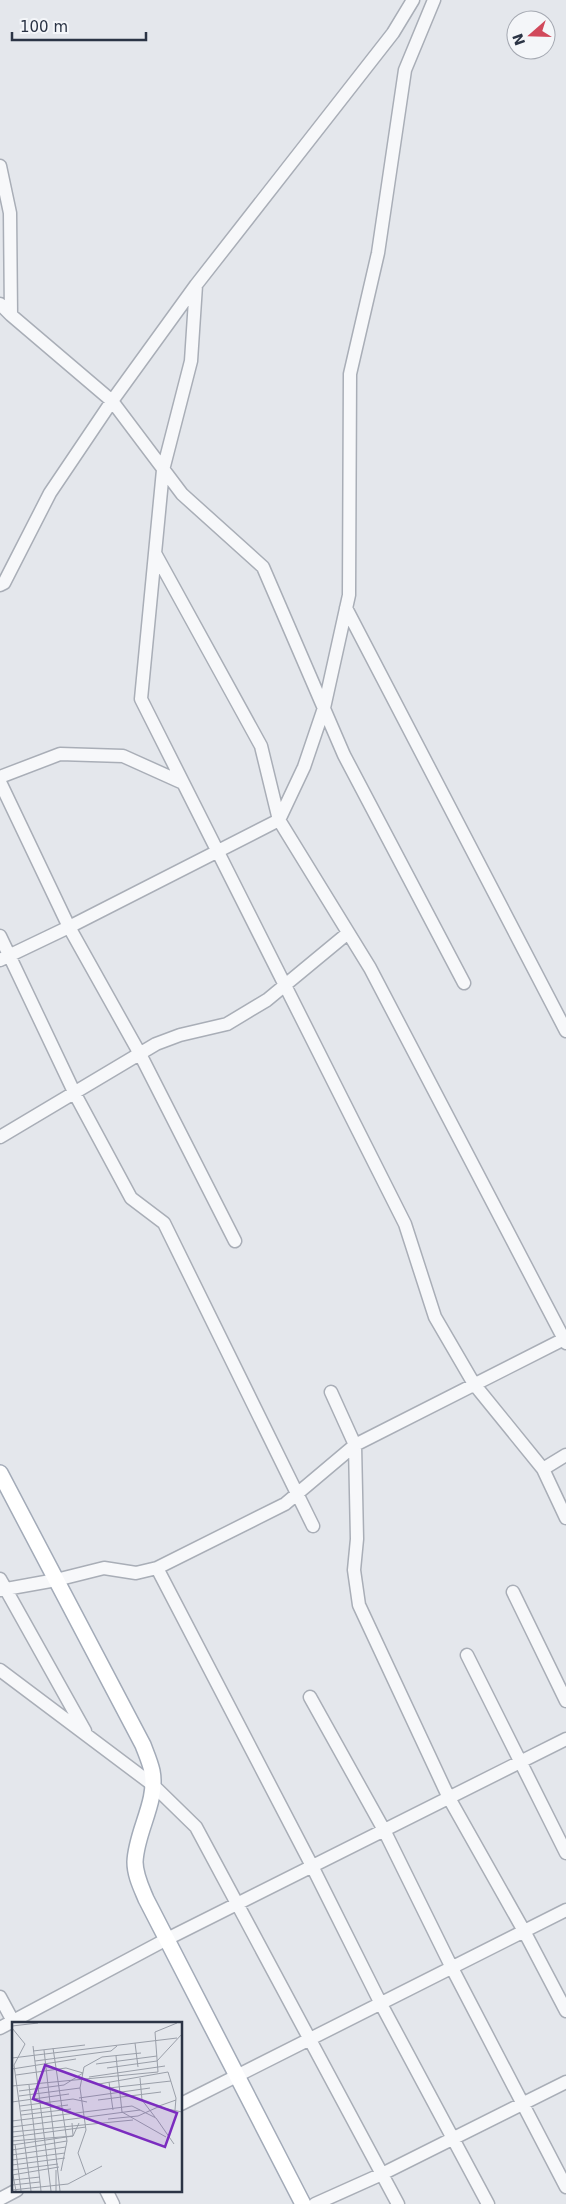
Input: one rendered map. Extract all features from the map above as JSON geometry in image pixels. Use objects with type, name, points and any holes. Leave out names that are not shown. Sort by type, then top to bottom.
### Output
[{"type":"main road","points":[[0,1473],[142,1745],[152,1770],[149,1806],[137,1846],[135,1863],[137,1877],[304,2204]]},
{"type":"street","points":[[0,586],[4,583],[50,492],[112,401],[196,285],[393,33],[413,0]]},
{"type":"street","points":[[5,957],[69,927],[279,820],[304,767],[324,708],[349,595],[350,374],[378,252],[405,70],[434,0]]},
{"type":"street","points":[[0,166],[10,213],[11,315]]},
{"type":"street","points":[[196,285],[191,361],[164,470],[141,699],[404,1224],[435,1317],[474,1384],[542,1469],[566,1518]]},
{"type":"street","points":[[0,304],[112,401],[182,494],[263,567],[344,755],[464,983]]},
{"type":"street","points":[[87,1736],[2,1586],[56,1580],[104,1568],[136,1573],[157,1568],[285,1504],[355,1445],[565,1340],[370,968],[279,820],[261,746],[156,555]]},
{"type":"street","points":[[346,608],[566,1031]]},
{"type":"street","points":[[0,777],[60,754],[114,755],[123,756],[183,783]]},
{"type":"street","points":[[0,782],[69,927],[140,1054],[235,1241]]},
{"type":"street","points":[[1,1133],[74,1094],[156,1044],[180,1035],[227,1024],[267,1000],[348,933]]},
{"type":"street","points":[[0,936],[5,957],[74,1094],[131,1198],[164,1223],[313,1526]]},
{"type":"street","points":[[330,1392],[355,1445],[357,1539],[354,1570],[359,1605],[449,1798],[524,1931],[566,2012]]},
{"type":"street","points":[[542,1469],[566,1455]]},
{"type":"street","points":[[157,1568],[312,1866],[380,2004],[488,2204]]},
{"type":"street","points":[[513,1592],[566,1701]]},
{"type":"street","points":[[467,1655],[566,1853]]},
{"type":"street","points":[[0,1670],[152,1785],[196,1827],[398,2204]]},
{"type":"street","points":[[310,1698],[384,1830],[452,1968],[566,2187]]},
{"type":"street","points":[[0,1997],[14,2022],[167,1939],[566,1739]]},
{"type":"street","points":[[182,2103],[566,1910]]},
{"type":"street","points":[[0,2028],[12,2023]]},
{"type":"street","points":[[315,2204],[382,2174],[566,2082]]},
{"type":"street","points":[[2,2204],[0,2199],[12,2192]]},
{"type":"street","points":[[107,2192],[113,2204]]}]
